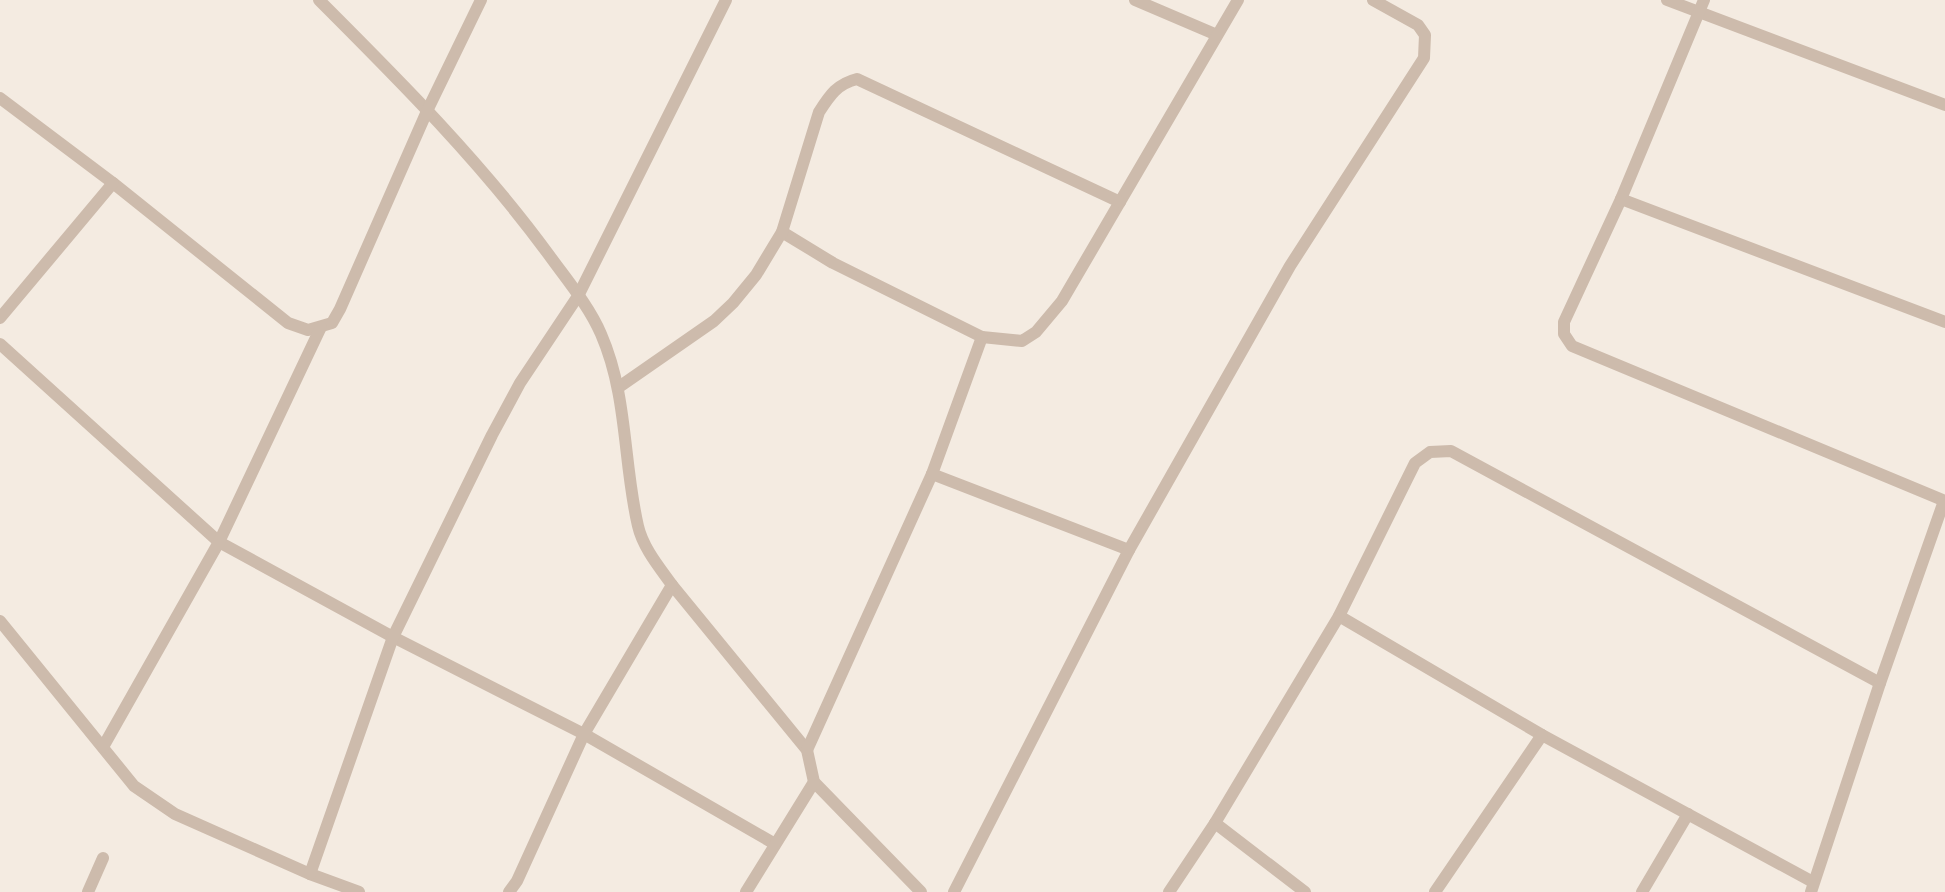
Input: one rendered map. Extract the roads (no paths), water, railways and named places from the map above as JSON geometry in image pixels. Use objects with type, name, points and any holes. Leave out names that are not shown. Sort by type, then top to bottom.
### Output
[{"type":"street","points":[[319,0],[428,109],[520,216],[578,296],[601,334],[619,387],[638,528],[653,557],[672,585],[807,750],[814,782],[921,892]]},
{"type":"street","points":[[0,98],[113,183],[288,322],[308,330],[332,323],[340,309],[428,109],[481,0]]},
{"type":"street","points":[[310,874],[393,637],[492,435],[520,383],[578,296],[726,0]]},
{"type":"street","points":[[1135,0],[1217,35]]},
{"type":"street","points":[[782,232],[833,263],[982,337],[1022,340],[1036,332],[1062,301],[1238,0]]},
{"type":"street","points":[[954,892],[1129,550],[1290,266],[1424,58],[1425,35],[1418,25],[1374,0]]},
{"type":"street","points":[[1667,0],[1945,105]]},
{"type":"street","points":[[1338,616],[1542,735],[1688,814],[1812,887],[1880,683],[1944,501],[1572,346],[1564,334],[1564,322],[1621,199],[1704,0]]},
{"type":"street","points":[[619,387],[698,334],[720,315],[756,275],[782,232],[820,112],[830,95],[842,83],[856,79],[1120,202]]},
{"type":"street","points":[[0,318],[113,183]]},
{"type":"street","points":[[1621,199],[1945,322]]},
{"type":"street","points":[[103,747],[220,542],[321,327]]},
{"type":"street","points":[[807,750],[932,474],[982,337]]},
{"type":"street","points":[[0,344],[220,542],[393,637],[584,734],[775,844]]},
{"type":"street","points":[[1169,892],[1215,823],[1338,616],[1415,463],[1430,452],[1451,451],[1880,683]]},
{"type":"street","points":[[932,474],[1129,550]]},
{"type":"street","points":[[509,892],[517,881],[584,734],[672,585]]},
{"type":"street","points":[[0,621],[134,786],[175,814],[310,874],[359,892]]},
{"type":"street","points":[[1435,892],[1542,735]]},
{"type":"street","points":[[746,892],[814,782]]},
{"type":"street","points":[[1642,892],[1688,814]]},
{"type":"street","points":[[1215,823],[1305,892]]},
{"type":"street","points":[[88,892],[103,858]]}]
